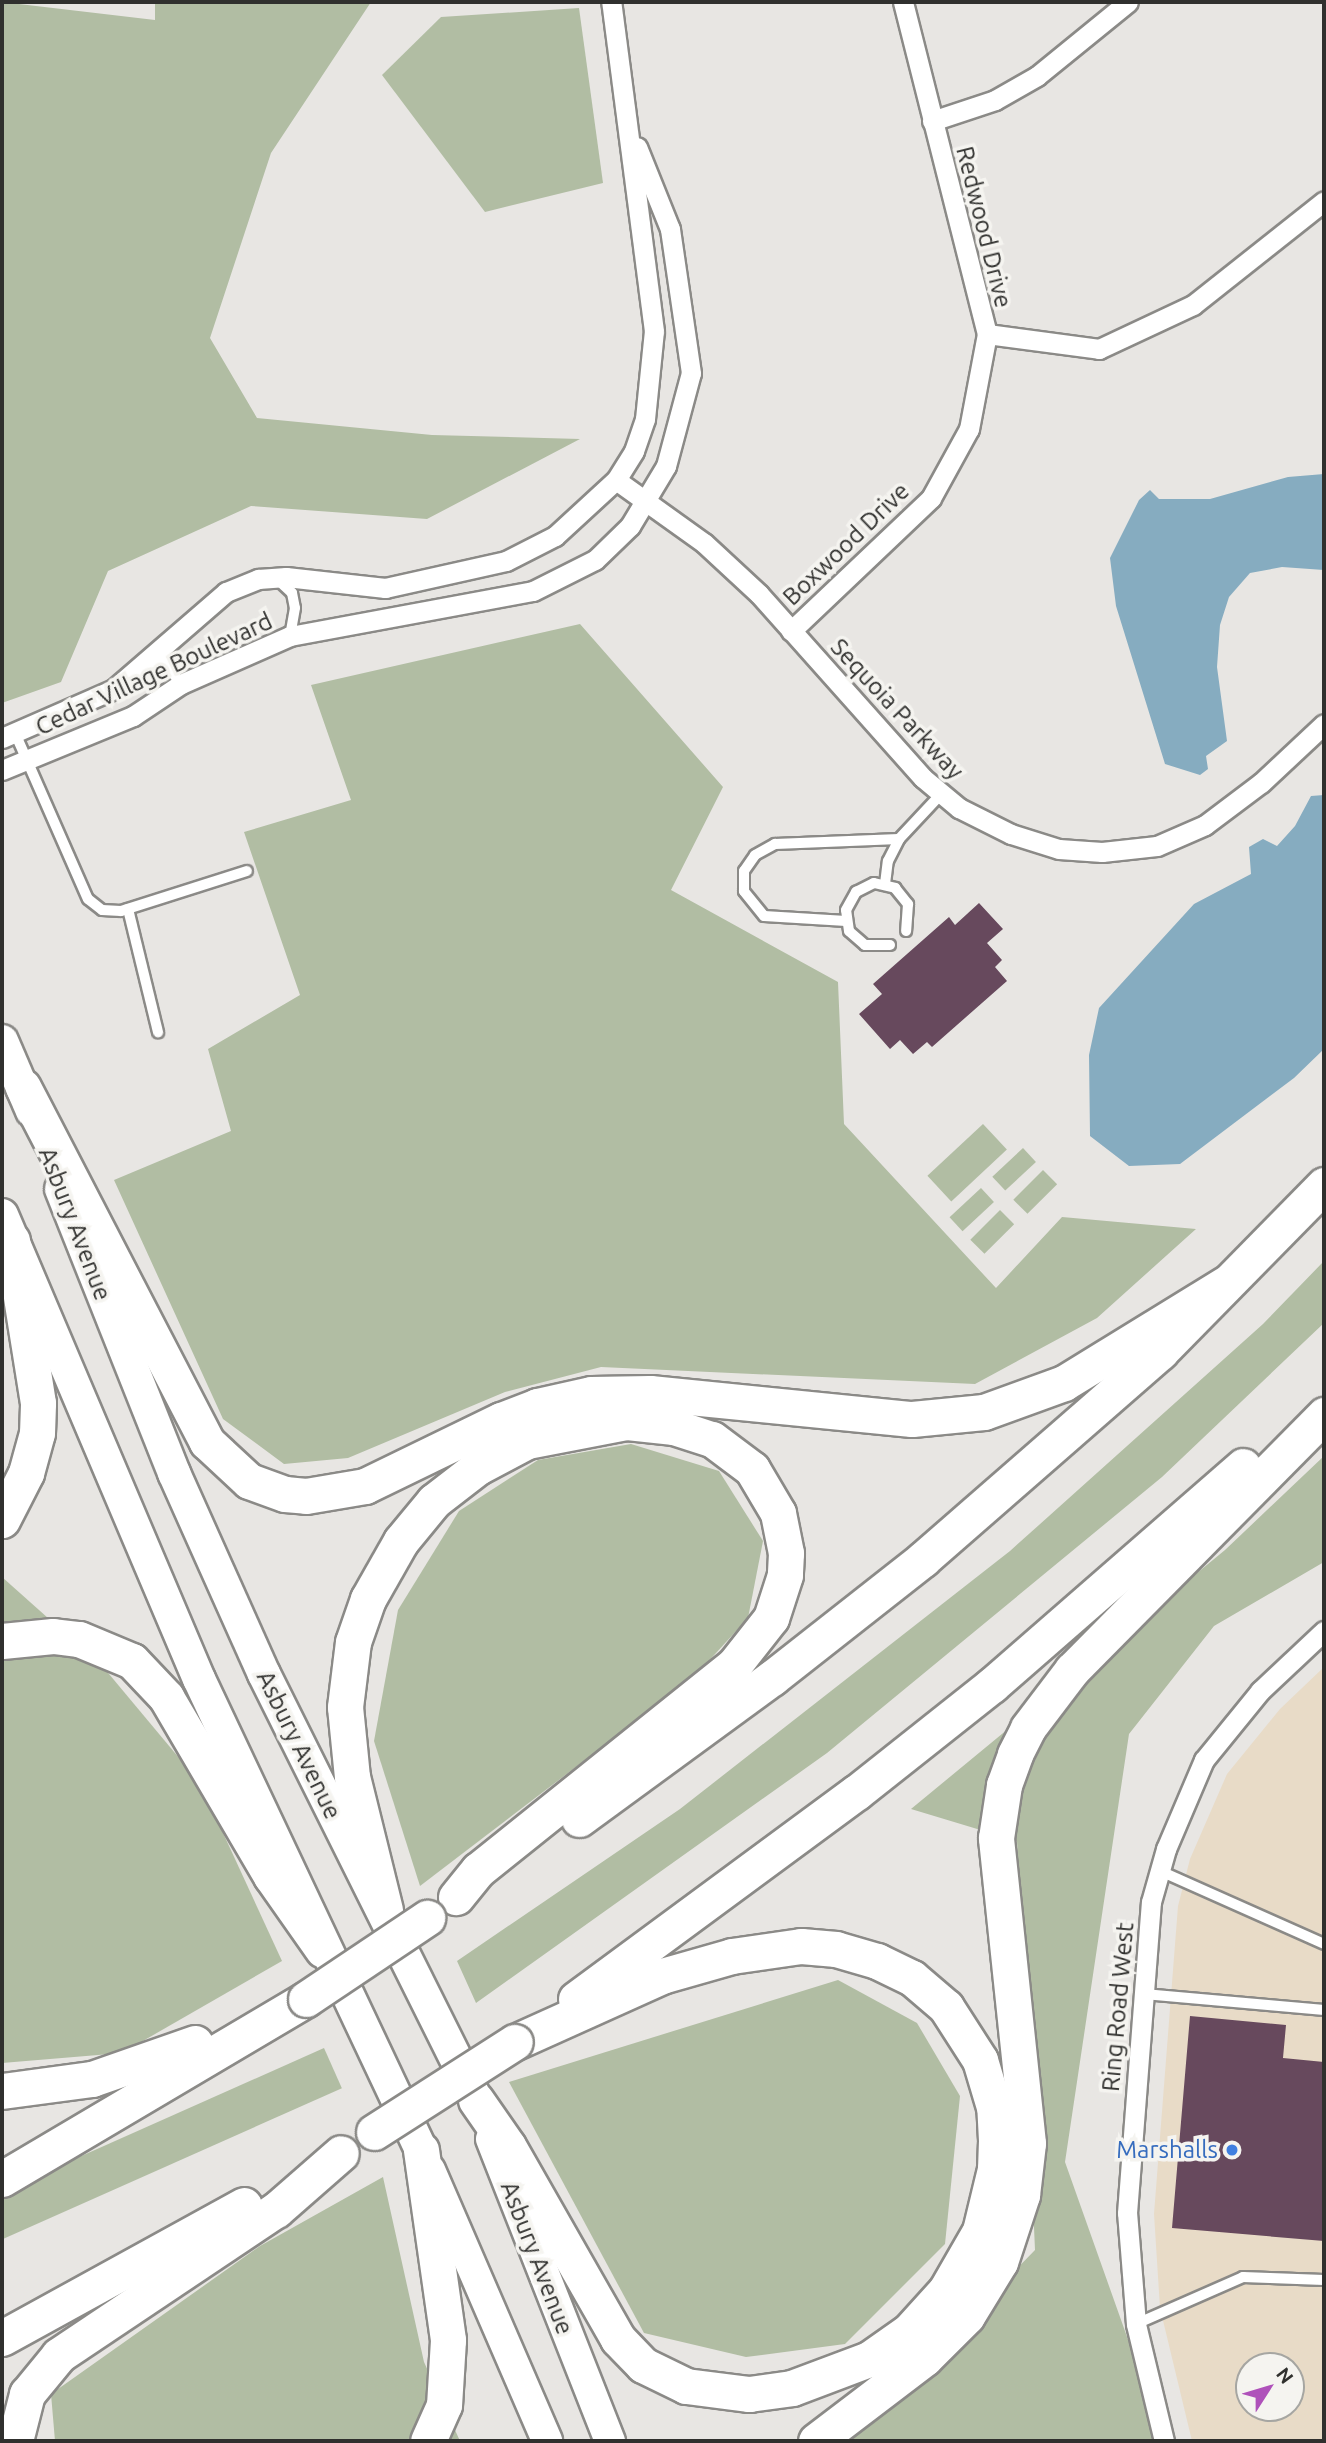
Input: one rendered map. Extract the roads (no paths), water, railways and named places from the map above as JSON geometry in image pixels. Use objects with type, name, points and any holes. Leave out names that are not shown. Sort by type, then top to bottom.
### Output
[{"type":"highway","name":"Asbury Avenue","points":[[2,1041],[23,1087],[174,1473],[264,1674],[385,1910],[476,2100]]},
{"type":"highway","points":[[23,1087],[207,1442],[249,1481],[285,1494],[306,1496],[365,1486],[501,1420],[537,1406],[590,1394],[650,1393],[912,1419],[984,1412],[1064,1383],[1225,1284]]},
{"type":"highway","points":[[2,2179],[306,1998],[670,1755],[912,1567],[1160,1352],[1324,1185]]},
{"type":"highway","points":[[2,1521],[26,1473],[37,1433],[38,1403],[7,1228]]},
{"type":"highway","points":[[7,1228],[133,1530],[294,1877],[323,1950],[421,2150],[448,2340],[444,2404],[428,2441]]},
{"type":"highway","points":[[2,2338],[341,2152],[522,2038],[857,1792],[992,1685],[1324,1393]]},
{"type":"highway","points":[[816,2441],[925,2358],[967,2316],[1000,2262],[1022,2196],[1028,2143],[996,1838],[1004,1785],[1015,1754],[1043,1706],[1072,1670],[1324,1415]]},
{"type":"highway","points":[[385,1910],[352,1777],[345,1707],[353,1642],[368,1599],[401,1541],[434,1501],[478,1467],[527,1441],[585,1426],[627,1422],[674,1427],[712,1439],[752,1469],[778,1513],[786,1553],[785,1575],[771,1618],[734,1665],[478,1870],[456,1897]]},
{"type":"highway","points":[[2,1641],[53,1636],[79,1639],[132,1661],[166,1697],[271,1876],[323,1950]]},
{"type":"highway","points":[[476,2100],[509,2146],[618,2339],[643,2365],[686,2386],[749,2394],[792,2388],[869,2359],[924,2316],[946,2290],[980,2231],[995,2169],[996,2140],[994,2107],[980,2060],[946,2007],[912,1978],[877,1961],[836,1949],[802,1946],[733,1956],[662,1976],[522,2038]]},
{"type":"highway","points":[[2,2091],[92,2080],[274,2015]]},
{"type":"highway","points":[[15,2441],[27,2394],[59,2355],[276,2210],[341,2152]]},
{"type":"main road","name":"Asbury Avenue","points":[[476,2100],[610,2441]]},
{"type":"main road","points":[[421,2150],[547,2441]]},
{"type":"street","name":"Cedar Village Boulevard","points":[[8,736],[114,689],[226,593],[258,579],[276,578],[385,587],[506,562],[555,536],[616,480],[634,451],[645,419],[654,331],[611,2]]},
{"type":"street","name":"Redwood Drive","points":[[903,2],[986,334],[1100,349],[1193,305],[1324,201]]},
{"type":"street","points":[[932,121],[995,100],[1037,76],[1128,2]]},
{"type":"street","name":"Cedar Village Boulevard","points":[[2,770],[133,716],[181,684],[290,636],[533,591],[595,561],[630,526],[666,466],[691,373],[670,229],[626,120]]},
{"type":"street","name":"Boxwood Drive","points":[[790,631],[930,498],[969,429],[986,334]]},
{"type":"street","name":"Sequoia Parkway","points":[[616,480],[704,543],[942,793],[960,808],[1010,834],[1059,849],[1102,852],[1157,846],[1205,825],[1261,783],[1324,724]]},
{"type":"street","name":"Ring Road West","points":[[1164,2441],[1136,2324],[1127,2213],[1144,1994],[1158,1870],[1204,1760],[1260,1691],[1324,1631]]},
{"type":"lane","points":[[276,578],[292,593],[295,608],[290,636]]},
{"type":"lane","points":[[157,653],[181,684]]},
{"type":"lane","points":[[8,736],[27,761],[88,899],[102,910],[128,909],[247,871]]},
{"type":"lane","points":[[885,884],[888,861],[899,839],[942,793]]},
{"type":"lane","points":[[846,921],[764,916],[744,891],[744,871],[755,855],[775,844],[899,839]]},
{"type":"lane","points":[[890,945],[865,945],[849,931],[846,921],[856,892],[885,884],[895,888],[908,904],[906,932]]},
{"type":"lane","points":[[128,909],[158,1032]]},
{"type":"lane","points":[[1158,1870],[1324,1944]]},
{"type":"lane","points":[[1144,1994],[1324,2010]]},
{"type":"lane","points":[[1136,2324],[1243,2277],[1324,2280]]},
{"type":"water","points":[[1324,474],[1324,570],[1282,567],[1250,573],[1229,597],[1220,625],[1217,667],[1227,741],[1206,756],[1208,769],[1200,775],[1165,764],[1116,606],[1110,558],[1139,500],[1150,490],[1159,499],[1210,499],[1288,477]]},
{"type":"water","points":[[1324,795],[1324,1049],[1294,1078],[1180,1164],[1129,1166],[1090,1136],[1089,1055],[1099,1008],[1194,904],[1251,874],[1249,847],[1263,839],[1277,846],[1295,826],[1311,796]]},
{"type":"place","name":"Marshalls","points":[[1232,2150]]}]
